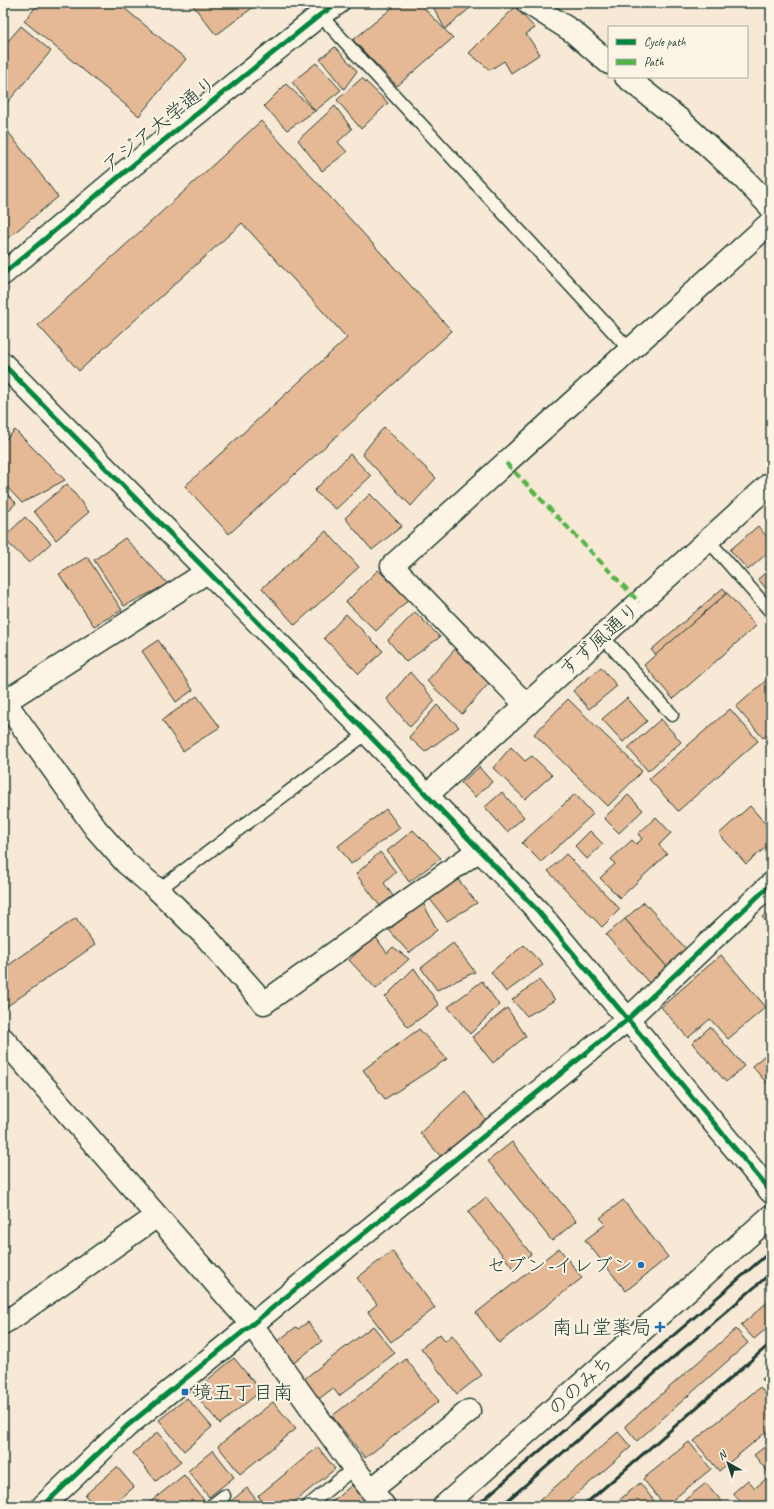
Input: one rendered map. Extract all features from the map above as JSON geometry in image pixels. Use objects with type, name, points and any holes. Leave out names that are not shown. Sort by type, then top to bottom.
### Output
[{"type":"street","name":"アジア大学通り","points":[[3,274],[127,170],[338,3]]},
{"type":"street","points":[[528,3],[572,32],[608,62]]},
{"type":"street","points":[[627,78],[679,119],[746,180],[771,207]]},
{"type":"street","points":[[526,705],[392,566],[629,349],[771,222]]},
{"type":"street","points":[[3,364],[367,733],[538,911],[771,1192]]},
{"type":"street","name":"すず風通り","points":[[427,795],[771,483]]},
{"type":"street","points":[[207,572],[4,702],[96,829],[126,863],[158,890],[206,937],[264,1003],[479,850]]},
{"type":"street","points":[[43,1506],[128,1426],[628,1019],[771,884]]},
{"type":"street","points":[[3,1039],[11,1062],[158,1216],[252,1325],[354,1468],[378,1498],[469,1411]]},
{"type":"street","points":[[3,1324],[158,1216]]},
{"type":"street","name":"ののみち","points":[[444,1506],[771,1216]]},
{"type":"lane","points":[[320,16],[629,349]]},
{"type":"lane","points":[[708,540],[771,612]]},
{"type":"lane","points":[[602,636],[672,715]]},
{"type":"lane","points":[[158,890],[367,733]]},
{"type":"lane","points":[[308,1506],[354,1468]]},
{"type":"lane","points":[[211,1506],[224,1496]]},
{"type":"building","points":[[39,3],[118,3],[186,59],[139,116],[24,21]]},
{"type":"building","points":[[191,3],[259,3],[216,35]]},
{"type":"building","points":[[398,3],[419,3],[453,38],[397,86],[353,40]]},
{"type":"building","points":[[431,3],[476,3],[445,29]]},
{"type":"building","points":[[515,7],[535,28],[526,34],[540,54],[511,73],[504,61],[490,70],[469,53]]},
{"type":"building","points":[[21,26],[51,51],[7,103],[3,100],[3,47]]},
{"type":"building","points":[[335,47],[357,71],[344,89],[320,59]]},
{"type":"building","points":[[316,63],[341,90],[315,111],[292,82]]},
{"type":"building","points":[[362,78],[388,103],[361,129],[337,100]]},
{"type":"building","points":[[286,84],[315,111],[287,130],[264,106]]},
{"type":"building","points":[[335,106],[352,129],[338,142],[347,152],[322,171],[298,140]]},
{"type":"building","points":[[261,121],[452,331],[229,534],[185,486],[347,338],[242,223],[79,371],[38,325]]},
{"type":"building","points":[[3,125],[58,197],[3,242]]},
{"type":"building","points":[[384,427],[436,478],[411,506],[362,454]]},
{"type":"building","points":[[15,430],[65,480],[22,503],[3,483],[3,442]]},
{"type":"building","points":[[350,454],[371,476],[336,509],[314,491]]},
{"type":"building","points":[[67,484],[89,512],[56,540],[34,511]]},
{"type":"building","points":[[3,490],[16,503],[3,516]]},
{"type":"building","points":[[370,494],[402,526],[372,550],[345,518]]},
{"type":"building","points":[[25,517],[51,543],[29,563],[3,538]]},
{"type":"building","points":[[758,526],[771,542],[771,550],[748,570],[730,550]]},
{"type":"building","points":[[326,531],[359,567],[295,625],[262,588]]},
{"type":"building","points":[[125,538],[168,584],[124,606],[94,560]]},
{"type":"building","points":[[87,557],[122,610],[94,626],[59,574]]},
{"type":"building","points":[[771,568],[771,594],[758,579]]},
{"type":"building","points":[[378,570],[409,599],[376,631],[346,602]]},
{"type":"building","points":[[723,588],[727,593],[656,655],[651,650]]},
{"type":"building","points":[[727,593],[756,626],[673,699],[644,665]]},
{"type":"building","points":[[415,612],[440,637],[406,662],[388,640]]},
{"type":"building","points":[[346,614],[383,651],[359,674],[324,638]]},
{"type":"building","points":[[158,640],[193,690],[176,702],[142,651]]},
{"type":"building","points":[[455,649],[491,681],[462,714],[427,681]]},
{"type":"building","points":[[601,667],[617,686],[589,709],[573,691]]},
{"type":"building","points":[[410,672],[435,701],[410,727],[387,699]]},
{"type":"building","points":[[771,676],[771,731],[763,738],[736,707]]},
{"type":"building","points":[[197,696],[220,727],[183,751],[162,720]]},
{"type":"building","points":[[627,698],[647,721],[623,742],[602,719]]},
{"type":"building","points":[[568,699],[642,771],[608,806],[534,734]]},
{"type":"building","points":[[437,705],[459,727],[425,752],[409,737]]},
{"type":"building","points":[[730,709],[758,741],[678,811],[649,779]]},
{"type":"building","points":[[661,719],[681,742],[648,771],[628,748]]},
{"type":"building","points":[[511,747],[525,761],[532,756],[552,775],[525,799],[493,768]]},
{"type":"building","points":[[479,767],[492,782],[475,797],[461,783]]},
{"type":"building","points":[[502,792],[524,817],[507,832],[485,807]]},
{"type":"building","points":[[575,794],[593,814],[541,862],[522,843]]},
{"type":"building","points":[[628,795],[643,810],[619,833],[604,818]]},
{"type":"building","points":[[750,806],[771,830],[771,843],[746,864],[719,834]]},
{"type":"building","points":[[386,809],[400,828],[351,864],[338,846]]},
{"type":"building","points":[[656,817],[671,833],[659,845],[667,854],[620,898],[600,878],[615,864],[611,859],[632,840],[636,844],[642,839],[638,834]]},
{"type":"building","points":[[413,830],[441,858],[409,882],[387,851]]},
{"type":"building","points":[[590,831],[603,844],[587,859],[575,846]]},
{"type":"building","points":[[380,852],[396,872],[384,883],[393,896],[380,906],[356,874]]},
{"type":"building","points":[[566,854],[620,909],[602,927],[548,871]]},
{"type":"building","points":[[456,877],[477,903],[447,921],[429,898]]},
{"type":"building","points":[[422,901],[437,930],[409,953],[389,930]]},
{"type":"building","points":[[644,902],[688,951],[668,968],[625,919]]},
{"type":"building","points":[[771,910],[771,927],[762,917]]},
{"type":"building","points":[[76,918],[95,945],[3,1009],[3,969]]},
{"type":"building","points":[[625,919],[668,968],[650,984],[606,935]]},
{"type":"building","points":[[375,936],[387,953],[393,947],[409,959],[376,989],[349,960]]},
{"type":"building","points":[[453,943],[475,972],[437,990],[421,968]]},
{"type":"building","points":[[524,945],[543,965],[506,992],[491,972]]},
{"type":"building","points":[[721,955],[766,1007],[728,1039],[710,1019],[688,1038],[661,1007]]},
{"type":"building","points":[[414,968],[439,1005],[408,1027],[385,997]]},
{"type":"building","points":[[539,980],[555,1000],[527,1016],[512,1000]]},
{"type":"building","points":[[482,981],[499,1005],[470,1034],[448,1007]]},
{"type":"building","points":[[507,1008],[526,1036],[493,1063],[472,1037]]},
{"type":"building","points":[[710,1027],[744,1066],[726,1082],[692,1043]]},
{"type":"building","points":[[419,1029],[447,1059],[385,1099],[363,1070]]},
{"type":"building","points":[[771,1050],[771,1088],[752,1066]]},
{"type":"building","points":[[465,1091],[486,1120],[443,1159],[420,1133]]},
{"type":"building","points":[[512,1142],[576,1221],[552,1241],[488,1161]]},
{"type":"building","points":[[486,1197],[531,1254],[513,1268],[468,1212]]},
{"type":"building","points":[[623,1200],[668,1257],[626,1291],[585,1240],[606,1224],[600,1218]]},
{"type":"building","points":[[559,1248],[582,1278],[499,1343],[476,1313]]},
{"type":"building","points":[[392,1251],[435,1308],[391,1342],[368,1312],[377,1304],[357,1278]]},
{"type":"building","points":[[771,1299],[771,1325],[754,1339],[741,1325]]},
{"type":"building","points":[[308,1322],[322,1341],[291,1365],[275,1343],[296,1327],[298,1329]]},
{"type":"building","points":[[373,1326],[395,1353],[339,1396],[333,1388],[319,1399],[304,1379]]},
{"type":"building","points":[[736,1329],[748,1343],[637,1441],[625,1426]]},
{"type":"building","points":[[440,1334],[445,1341],[452,1335],[482,1375],[457,1394],[421,1348]]},
{"type":"building","points":[[234,1358],[261,1391],[220,1424],[193,1392]]},
{"type":"building","points":[[406,1359],[439,1401],[365,1458],[332,1416]]},
{"type":"building","points":[[771,1372],[771,1391],[762,1379]]},
{"type":"building","points":[[760,1387],[771,1401],[771,1428],[719,1471],[694,1441]]},
{"type":"building","points":[[187,1398],[212,1427],[184,1451],[159,1420]]},
{"type":"building","points":[[273,1402],[296,1429],[240,1474],[218,1446]]},
{"type":"building","points":[[158,1432],[181,1461],[156,1481],[133,1453]]},
{"type":"building","points":[[618,1432],[631,1447],[563,1506],[533,1506]]},
{"type":"building","points":[[689,1442],[711,1469],[665,1506],[643,1479]]},
{"type":"building","points":[[771,1442],[771,1476],[754,1455]]},
{"type":"building","points":[[318,1447],[335,1469],[289,1506],[266,1506],[258,1496]]},
{"type":"building","points":[[213,1450],[234,1477],[209,1497],[188,1471]]},
{"type":"building","points":[[117,1467],[134,1487],[112,1506],[94,1506],[85,1495]]},
{"type":"building","points":[[184,1475],[204,1500],[197,1506],[151,1506],[149,1503]]},
{"type":"building","points":[[766,1479],[771,1486],[771,1506],[744,1506],[733,1493],[748,1480],[755,1488]]},
{"type":"building","points":[[640,1483],[658,1506],[612,1506]]},
{"type":"building","points":[[706,1483],[724,1504],[722,1506],[684,1506],[681,1503]]},
{"type":"building","points":[[352,1485],[369,1506],[327,1506]]},
{"type":"building","points":[[247,1488],[261,1506],[225,1506]]},
{"type":"railway","points":[[476,1506],[771,1251]]},
{"type":"railway","points":[[501,1506],[771,1273]]},
{"type":"railway","points":[[583,1506],[771,1343]]},
{"type":"marked path","points":[[506,463],[639,602]]},
{"type":"cycle path","points":[[3,274],[127,170],[320,15],[338,3]]},
{"type":"cycle path","points":[[3,364],[367,733],[538,911],[771,1192]]},
{"type":"cycle path","points":[[43,1506],[127,1426],[628,1019],[771,884]]},
{"type":"place","name":"セブン-イレブン","points":[[641,1265]]},
{"type":"place","name":"南山堂薬局","points":[[660,1327]]},
{"type":"place","name":"境五丁目南","points":[[185,1392]]}]
